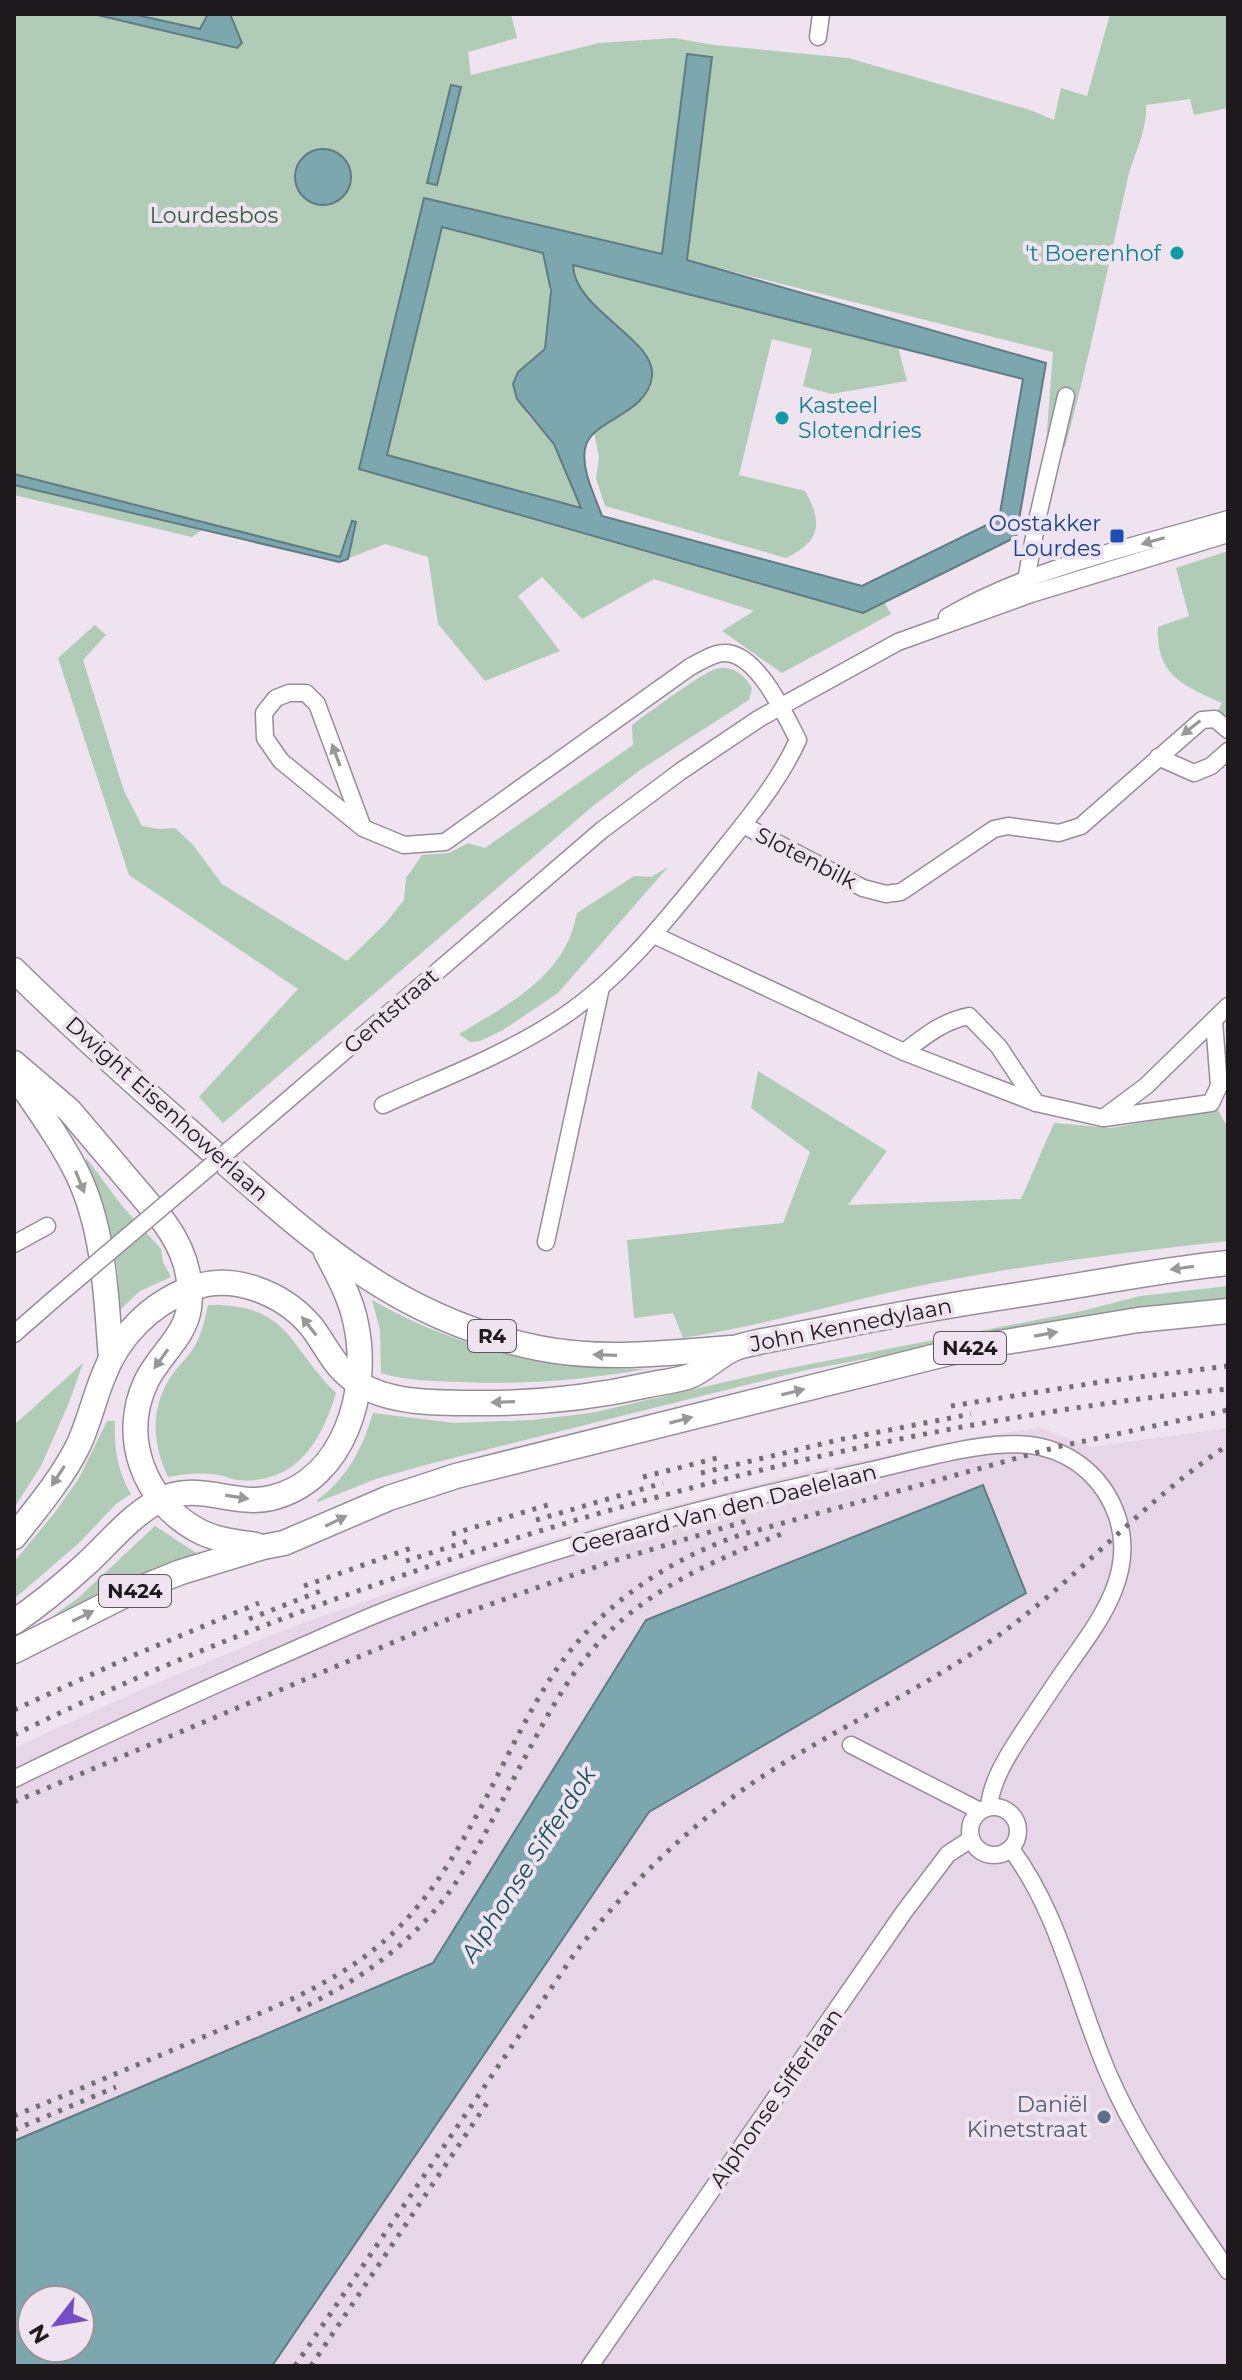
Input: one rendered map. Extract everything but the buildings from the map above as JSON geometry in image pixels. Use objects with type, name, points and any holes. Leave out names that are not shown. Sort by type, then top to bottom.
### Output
[{"type":"highway","name":"Dwight Eisenhowerlaan","points":[[14,970],[177,1120],[323,1246],[399,1297],[490,1336],[580,1354],[655,1355],[735,1348]]},
{"type":"highway","name":"John Kennedylaan","points":[[14,1063],[69,1110],[164,1222],[178,1241],[186,1261],[189,1310],[183,1326],[146,1381],[137,1406],[134,1428],[136,1449],[144,1470],[160,1500],[177,1517],[197,1530],[220,1539],[263,1547]]},
{"type":"highway","name":"John Kennedylaan","points":[[14,1073],[79,1178],[99,1242],[111,1359]]},
{"type":"highway","name":"Dwight Eisenhowerlaan","points":[[14,1622],[86,1564],[128,1522],[160,1500],[182,1493],[211,1493],[244,1500],[268,1499],[312,1479],[327,1464],[351,1420],[360,1384],[359,1350],[351,1302],[323,1246]]},
{"type":"highway","name":"John Kennedylaan","points":[[14,1537],[39,1506],[77,1447],[111,1359],[145,1314],[190,1289],[210,1283],[255,1288],[279,1299],[313,1329],[340,1369],[360,1384],[398,1398],[469,1404],[586,1397],[690,1376],[735,1348],[911,1311],[1228,1263]]},
{"type":"highway","name":"John Kennedylaan","points":[[14,1651],[131,1592],[181,1572],[296,1539],[389,1498],[456,1476],[969,1348],[1054,1333],[1228,1311]]},
{"type":"street","points":[[818,37],[821,14]]},
{"type":"street","points":[[1028,587],[1038,516],[1066,396]]},
{"type":"street","name":"Gentstraat","points":[[14,1334],[602,830],[681,771],[780,706],[921,632],[1028,587],[1228,519]]},
{"type":"street","name":"Gentstraat","points":[[1028,587],[1228,534]]},
{"type":"street","points":[[363,828],[317,704],[306,693],[289,693],[276,698],[264,713],[265,738],[281,761],[363,828],[404,845],[445,842],[690,667],[721,653],[736,654],[751,665],[780,706],[798,740],[788,762],[743,825],[654,935],[601,987],[555,1022],[510,1047],[383,1105]]},
{"type":"street","name":"Slotenbilk","points":[[743,825],[863,888],[886,894],[901,892],[994,829],[1008,826],[1059,833],[1081,826],[1202,720],[1215,719],[1228,730]]},
{"type":"street","points":[[1158,757],[1194,773],[1211,766],[1228,751]]},
{"type":"street","points":[[654,935],[904,1052],[1036,1103],[1103,1118],[1211,1103],[1219,1086],[1214,1021]]},
{"type":"street","points":[[546,1242],[601,987]]},
{"type":"street","points":[[1103,1118],[1146,1086],[1228,1006]]},
{"type":"street","points":[[904,1052],[932,1030],[969,1016],[999,1047],[1036,1103]]},
{"type":"street","points":[[14,1244],[47,1226]]},
{"type":"street","name":"Geeraard Van den Daelelaan","points":[[14,1779],[264,1663],[395,1607],[475,1578],[625,1532],[803,1485],[957,1452],[1019,1444],[1062,1454],[1094,1477],[1108,1495],[1117,1515],[1123,1554],[1119,1575],[1106,1608],[1006,1759],[985,1809]]},
{"type":"street","points":[[851,1745],[985,1809],[1003,1809],[1014,1818],[1018,1834],[1011,1849],[996,1856],[988,1855],[974,1846],[971,1839],[971,1823],[985,1809]]},
{"type":"street","name":"Alphonse Sifferlaan","points":[[590,2366],[904,1912],[948,1854],[971,1839]]},
{"type":"street","points":[[1011,1849],[1026,1869],[1060,1943],[1108,2073],[1136,2129],[1228,2271]]},
{"type":"shaded area","points":[[1041,1428],[1091,1447],[1228,1428],[1228,2366],[272,2366],[649,1812],[1026,1593],[646,1620],[433,1963],[14,2141],[14,1748],[145,1688],[302,1623],[513,1551],[636,1515],[809,1471],[980,1436]]},
{"type":"green space","name":"Lourdesbos","points":[[14,14],[511,14],[517,38],[468,52],[471,75],[599,43],[674,38],[848,58],[1030,110],[1054,120],[1061,88],[1087,96],[1110,14],[1228,14],[1228,108],[1194,115],[1190,99],[1146,105],[1144,125],[1127,182],[1065,447],[1046,444],[1053,352],[686,260],[711,57],[687,54],[662,254],[424,198],[359,469],[863,613],[884,602],[891,614],[782,673],[722,631],[754,611],[654,579],[582,619],[542,577],[518,596],[560,651],[485,681],[438,624],[428,557],[385,544],[339,562],[202,530],[192,537],[14,495]]},
{"type":"green space","points":[[442,227],[543,253],[549,290],[549,324],[545,349],[525,365],[527,414],[554,444],[582,509],[387,455]]},
{"type":"green space","points":[[573,265],[898,347],[907,381],[831,394],[803,386],[812,349],[772,339],[739,475],[805,491],[816,522],[812,538],[798,552],[786,558],[605,506],[596,478],[599,457],[594,433],[627,412],[647,357],[591,302],[574,280]]},
{"type":"green space","points":[[1228,551],[1228,717],[1218,711],[1222,703],[1184,684],[1167,668],[1159,644],[1158,627],[1189,616],[1176,568]]},
{"type":"green space","points":[[95,625],[106,635],[83,660],[124,791],[142,826],[175,828],[193,845],[222,884],[347,961],[384,925],[404,900],[406,878],[422,855],[449,853],[468,843],[485,848],[633,745],[632,725],[709,672],[722,668],[733,670],[742,675],[752,688],[749,700],[640,770],[593,806],[223,1123],[199,1097],[298,989],[129,875],[58,658]]},
{"type":"green space","points":[[668,867],[558,993],[503,1030],[480,1041],[470,1042],[459,1034],[516,999],[548,971],[571,935],[577,913],[634,876],[651,877]]},
{"type":"green space","points":[[758,1071],[887,1151],[848,1205],[1021,1199],[1054,1123],[1110,1128],[1218,1110],[1228,1128],[1228,1241],[969,1276],[683,1338],[673,1313],[634,1318],[627,1240],[783,1223],[810,1152],[751,1108]]},
{"type":"green space","points":[[87,1159],[123,1207],[161,1249],[163,1262],[171,1277],[140,1291],[119,1311],[118,1272],[111,1234],[83,1162]]},
{"type":"green space","points":[[1228,1286],[1228,1304],[806,1370],[425,1465],[317,1500],[345,1472],[364,1438],[373,1413],[455,1423],[532,1420],[591,1413],[760,1374],[1082,1311],[1140,1296]]},
{"type":"green space","points":[[372,1300],[437,1331],[504,1353],[574,1365],[646,1369],[577,1379],[508,1383],[431,1381],[391,1376],[381,1373],[380,1330]]},
{"type":"green space","points":[[208,1305],[235,1306],[255,1311],[271,1320],[296,1344],[336,1393],[313,1444],[290,1468],[275,1476],[257,1480],[205,1474],[168,1477],[162,1464],[156,1437],[157,1409],[167,1383],[197,1342]]},
{"type":"green space","points":[[83,1363],[41,1466],[14,1508],[14,1425]]},
{"type":"green space","points":[[107,1421],[115,1421],[117,1459],[131,1494],[116,1504],[79,1543],[14,1599],[14,1562],[79,1478]]},
{"type":"green space","points":[[155,1526],[198,1554],[114,1587],[54,1619],[53,1616],[78,1598]]},
{"type":"water","points":[[93,14],[132,14],[200,29],[208,14],[230,14],[242,43],[237,48]]},
{"type":"water","points":[[687,54],[712,57],[687,260],[1046,363],[1016,537],[863,613],[359,469],[424,198],[662,254]],"holes":[[[442,227],[543,253],[551,291],[545,349],[518,372],[513,384],[517,399],[554,444],[581,508],[387,455]],[[573,265],[1023,379],[999,519],[862,586],[602,516],[586,471],[586,445],[599,429],[641,399],[652,376],[650,362],[641,349],[586,296],[577,281]]]},
{"type":"water","points":[[451,85],[461,87],[437,185],[427,183]]},
{"type":"water","points":[[323,149],[343,157],[351,177],[343,197],[323,205],[303,197],[295,177],[303,157]]},
{"type":"water","points":[[14,474],[340,557],[352,521],[356,522],[348,559],[339,562],[14,485]]},
{"type":"water","name":"Alphonse Sifferdok","points":[[983,1485],[1026,1593],[649,1812],[272,2366],[14,2366],[14,2141],[433,1963],[646,1620]]},
{"type":"railway","points":[[951,1406],[1107,1381],[1228,1366]]},
{"type":"railway","points":[[14,1735],[150,1672],[289,1616],[430,1566],[653,1498],[815,1457],[979,1424],[1145,1398],[1228,1389]]},
{"type":"railway","points":[[14,2116],[303,1994],[372,1951],[421,1903],[444,1870],[561,1663],[578,1641],[619,1602],[664,1570],[740,1535],[1057,1447],[1228,1410]]},
{"type":"railway","points":[[701,1473],[838,1440],[971,1414]]},
{"type":"railway","points":[[295,2366],[575,1953],[658,1860],[704,1819],[754,1782],[989,1642],[1050,1594],[1196,1467],[1228,1445]]},
{"type":"railway","points":[[643,1477],[717,1458]]},
{"type":"railway","points":[[536,1520],[663,1483]]},
{"type":"railway","points":[[452,1534],[551,1504]]},
{"type":"railway","points":[[14,1802],[451,1618],[613,1561],[753,1519]]},
{"type":"railway","points":[[297,2010],[368,1970],[429,1917],[478,1846],[558,1697],[602,1639],[664,1589],[710,1564],[784,1533]]},
{"type":"railway","points":[[406,1561],[471,1540]]},
{"type":"railway","points":[[304,1586],[417,1546]]},
{"type":"railway","points":[[249,1619],[323,1590]]},
{"type":"railway","points":[[14,1710],[259,1603]]},
{"type":"railway","points":[[14,2130],[116,2087]]},
{"type":"railway","points":[[311,2366],[491,2097]]},
{"type":"place","name":"'t Boerenhof","points":[[1177,253]]},
{"type":"place","name":"Kasteel Slotendries","points":[[782,418]]},
{"type":"place","name":"Oostakker Lourdes","points":[[1117,536]]},
{"type":"place","name":"Daniël Kinetstraat","points":[[1104,2117]]}]
